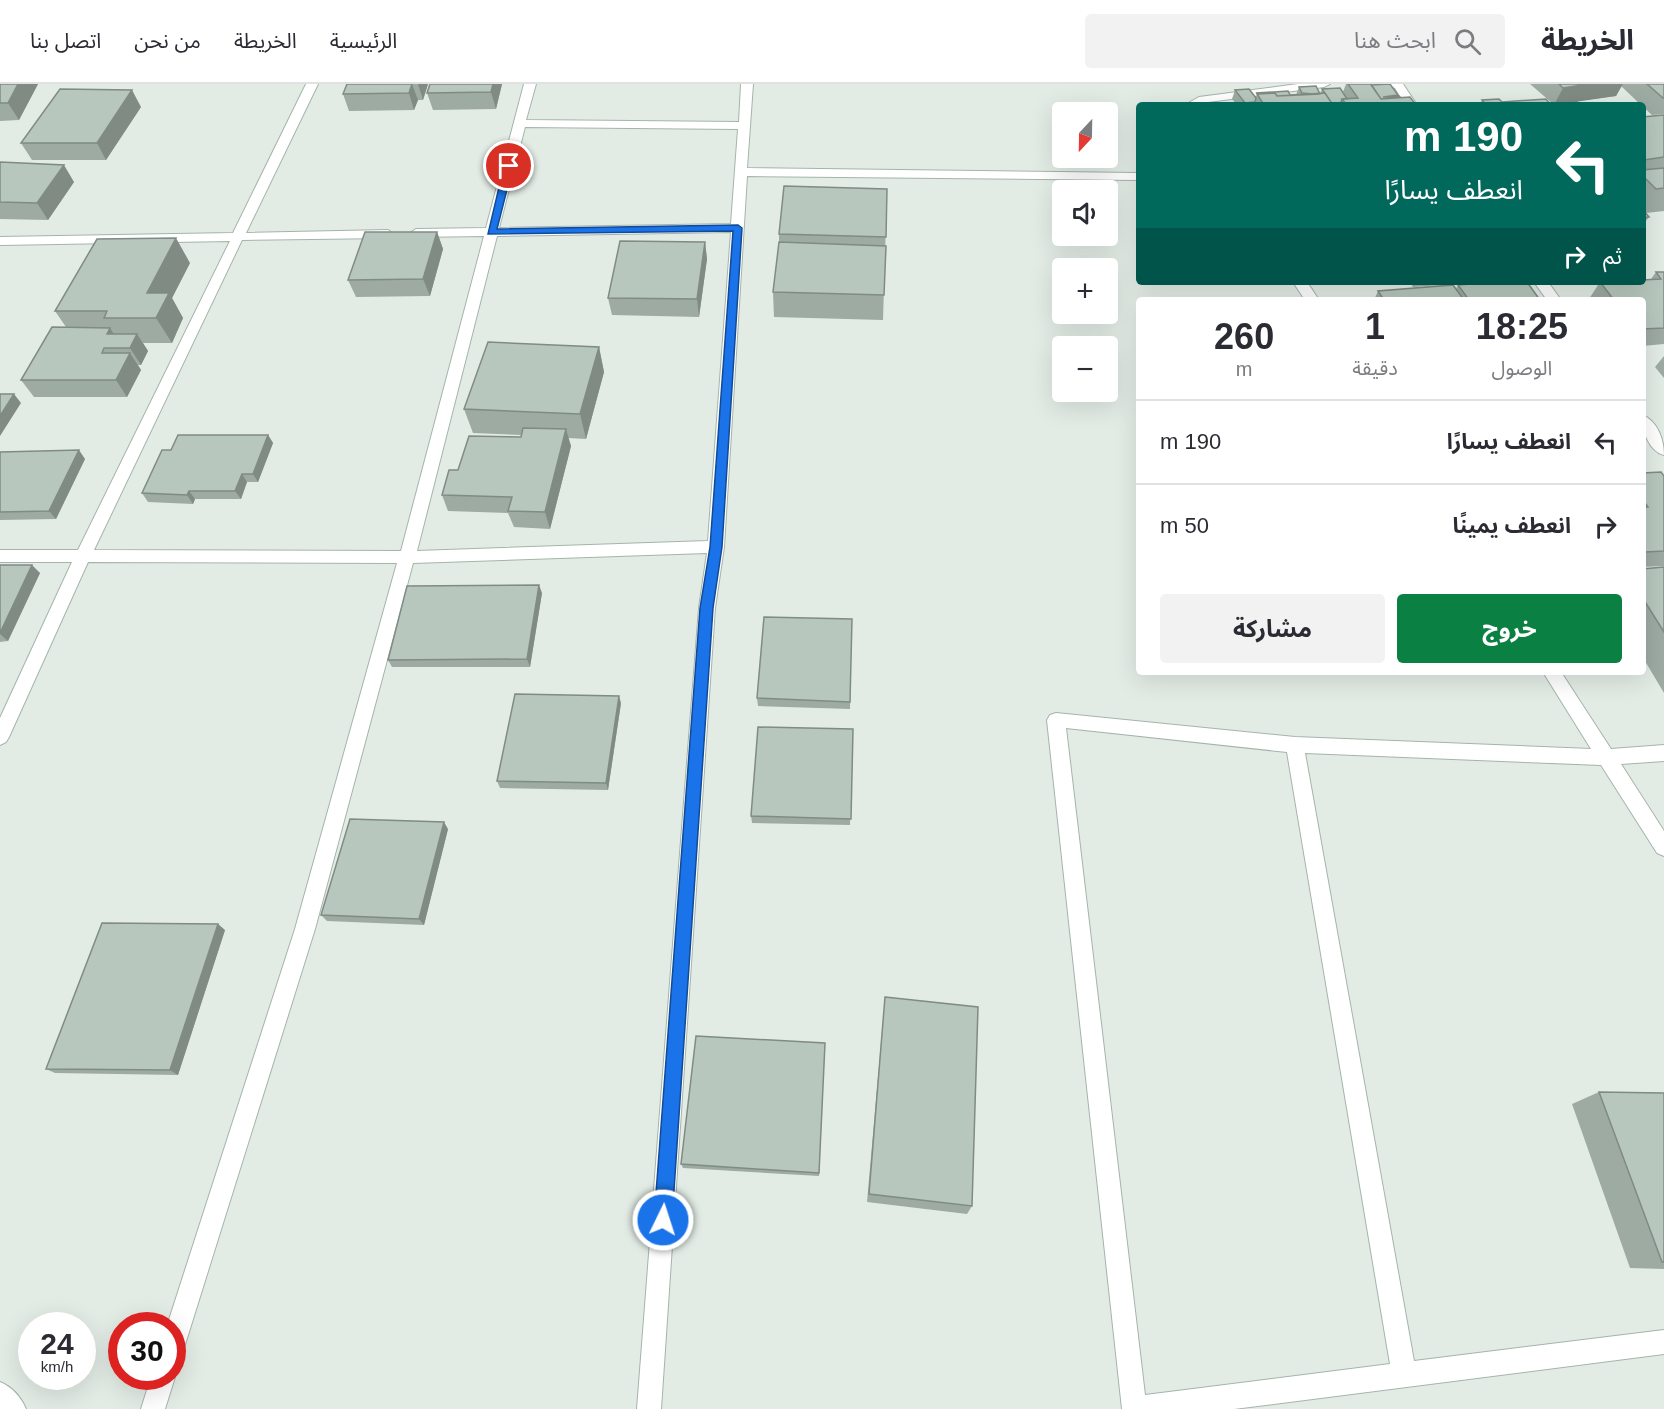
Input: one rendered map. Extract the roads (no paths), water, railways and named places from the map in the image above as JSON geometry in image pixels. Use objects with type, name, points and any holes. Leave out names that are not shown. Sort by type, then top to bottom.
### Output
[{"type":"street","points":[[0,737],[83,556],[312,84]]},
{"type":"street","points":[[183,1312],[305,929],[407,557],[530,84]]},
{"type":"street","points":[[650,1409],[707,608],[716,547],[747,84]]},
{"type":"street","points":[[1196,102],[1324,84]]},
{"type":"street","points":[[1390,84],[1399,86],[1409,102]]},
{"type":"street","points":[[520,123],[744,126]]},
{"type":"street","points":[[741,172],[1136,176]]},
{"type":"street","points":[[0,240],[738,228]]},
{"type":"street","points":[[1646,425],[1664,450]]},
{"type":"street","points":[[0,556],[407,557],[716,547]]},
{"type":"street","points":[[1554,675],[1664,847]]},
{"type":"street","points":[[1664,753],[1607,757],[1295,745],[1056,720],[1135,1409],[1664,1342]]},
{"type":"street","points":[[1295,745],[1404,1375]]},
{"type":"street","points":[[153,1409],[159,1390]]},
{"type":"street","points":[[0,1394],[14,1409]]}]
